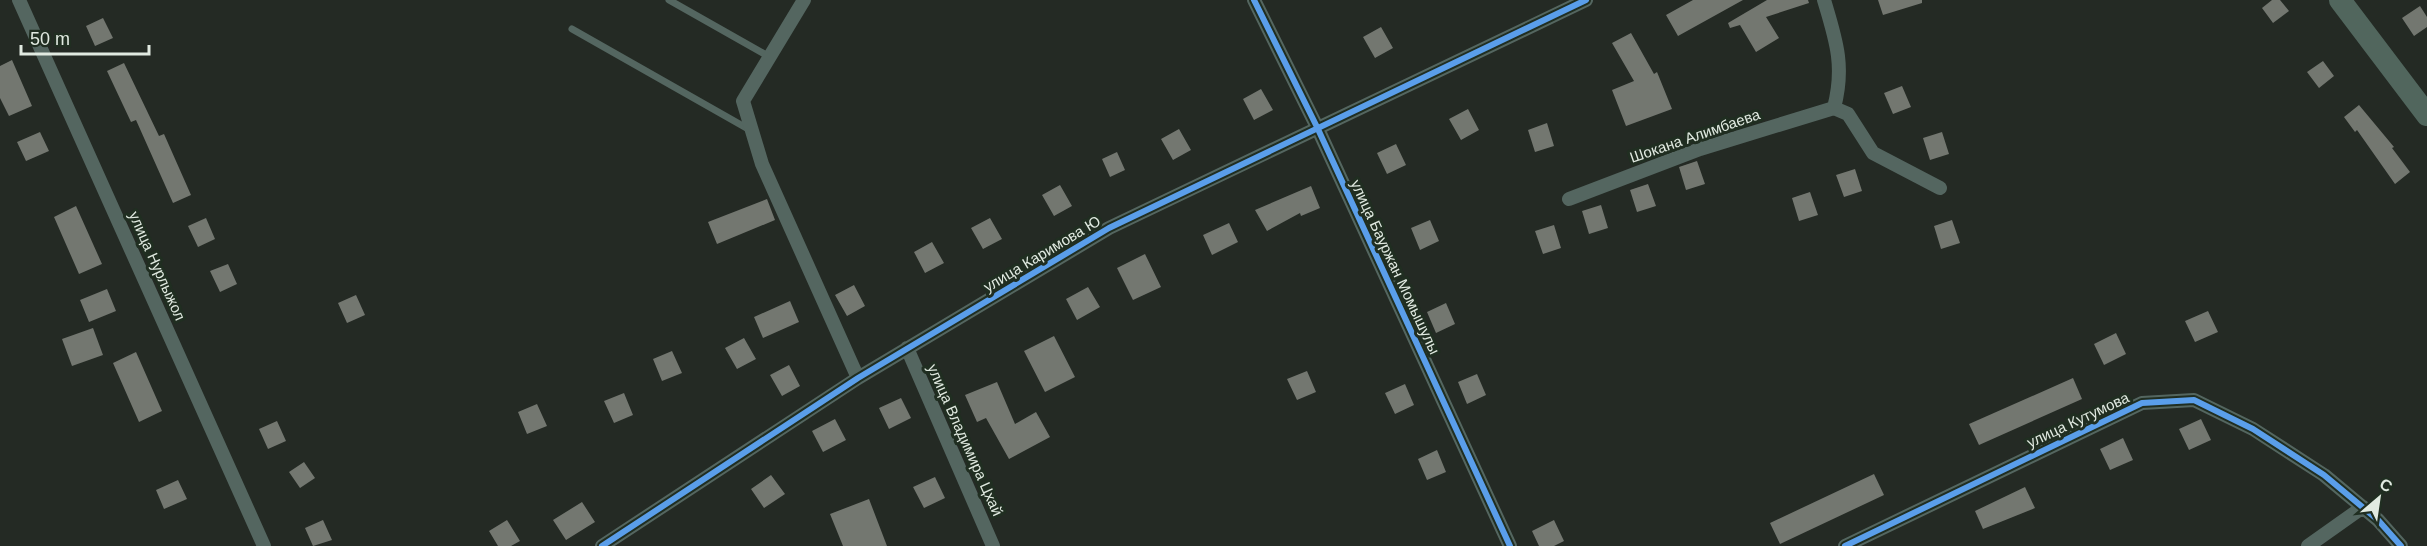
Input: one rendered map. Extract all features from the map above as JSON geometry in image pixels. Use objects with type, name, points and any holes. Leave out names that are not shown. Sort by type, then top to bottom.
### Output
[{"type":"main road","points":[[2340,0],[2427,115]]},
{"type":"street","name":"улица Нурлыжол","points":[[19,0],[264,546]]},
{"type":"street","points":[[804,0],[768,56],[743,101],[762,164],[858,378]]},
{"type":"street","name":"улица Бауржан Момышулы","points":[[1254,0],[1317,127],[1510,546]]},
{"type":"street","name":"улица Каримова Ю","points":[[602,546],[615,542],[858,378],[1109,228],[1586,0]]},
{"type":"street","points":[[1824,0],[1840,53],[1839,86],[1834,108],[1848,114],[1872,153],[1940,188]]},
{"type":"street","name":"Шокана Алимбаева","points":[[1569,199],[1700,149],[1834,108]]},
{"type":"street","name":"улица Владимира Цхай","points":[[907,348],[993,546]]},
{"type":"street","name":"улица Кутумова","points":[[1845,546],[2142,403],[2194,400],[2253,429],[2324,475],[2362,507],[2401,546]]},
{"type":"street","points":[[2308,546],[2362,507]]},
{"type":"lane","points":[[669,0],[768,56]]},
{"type":"lane","points":[[572,29],[750,130]]},
{"type":"building","points":[[1693,0],[1743,0],[1678,36],[1666,15]]},
{"type":"building","points":[[1767,0],[1808,0],[1809,3],[1766,17],[1779,38],[1756,52],[1740,25],[1730,28],[1728,23]]},
{"type":"building","points":[[1878,0],[1922,0],[1922,3],[1883,15]]},
{"type":"building","points":[[2272,0],[2280,0],[2289,11],[2273,23],[2262,8]]},
{"type":"building","points":[[2420,6],[2427,17],[2427,27],[2414,36],[2402,18]]},
{"type":"building","points":[[103,18],[113,38],[95,46],[86,26]]},
{"type":"building","points":[[1381,27],[1393,48],[1375,58],[1363,37]]},
{"type":"building","points":[[1631,33],[1654,74],[1657,72],[1672,109],[1626,126],[1612,90],[1634,81],[1612,43]]},
{"type":"building","points":[[12,60],[32,106],[9,116],[0,98],[0,66]]},
{"type":"building","points":[[2323,61],[2334,76],[2319,88],[2307,72]]},
{"type":"building","points":[[124,63],[159,136],[164,134],[191,195],[173,203],[136,120],[131,122],[107,71]]},
{"type":"building","points":[[1902,86],[1911,107],[1893,114],[1884,93]]},
{"type":"building","points":[[1261,89],[1273,110],[1254,120],[1243,99]]},
{"type":"building","points":[[2359,105],[2394,147],[2392,148],[2410,172],[2395,184],[2357,130],[2355,132],[2344,117]]},
{"type":"building","points":[[1468,109],[1479,130],[1461,140],[1449,119]]},
{"type":"building","points":[[1547,123],[1554,146],[1535,152],[1528,130]]},
{"type":"building","points":[[1179,129],[1191,150],[1173,160],[1161,139]]},
{"type":"building","points":[[40,132],[49,151],[26,161],[17,142]]},
{"type":"building","points":[[1942,132],[1949,154],[1930,160],[1923,138]]},
{"type":"building","points":[[1396,144],[1406,165],[1387,174],[1377,153]]},
{"type":"building","points":[[1117,152],[1125,170],[1110,177],[1102,159]]},
{"type":"building","points":[[1697,161],[1705,184],[1686,190],[1679,167]]},
{"type":"building","points":[[1855,169],[1862,191],[1844,197],[1836,175]]},
{"type":"building","points":[[1648,184],[1656,206],[1637,212],[1630,190]]},
{"type":"building","points":[[1060,185],[1072,206],[1054,216],[1042,195]]},
{"type":"building","points":[[1311,186],[1320,208],[1301,216],[1300,213],[1267,231],[1255,210]]},
{"type":"building","points":[[1810,192],[1818,215],[1799,221],[1792,198]]},
{"type":"building","points":[[767,199],[775,220],[717,244],[708,222]]},
{"type":"building","points":[[1601,205],[1608,228],[1589,234],[1582,211]]},
{"type":"building","points":[[76,206],[102,264],[79,274],[54,217]]},
{"type":"building","points":[[206,218],[215,239],[198,247],[188,226]]},
{"type":"building","points":[[990,218],[1002,239],[983,249],[971,228]]},
{"type":"building","points":[[1430,220],[1439,241],[1420,250],[1411,228]]},
{"type":"building","points":[[1952,220],[1960,243],[1941,249],[1934,226]]},
{"type":"building","points":[[1229,223],[1238,242],[1212,255],[1203,235]]},
{"type":"building","points":[[1554,225],[1561,248],[1543,254],[1535,231]]},
{"type":"building","points":[[932,242],[944,263],[925,273],[914,252]]},
{"type":"building","points":[[1145,254],[1161,287],[1133,300],[1117,268]]},
{"type":"building","points":[[228,264],[237,284],[220,292],[210,271]]},
{"type":"building","points":[[854,285],[865,306],[847,316],[835,295]]},
{"type":"building","points":[[1088,287],[1100,307],[1077,320],[1066,299]]},
{"type":"building","points":[[107,289],[116,311],[89,322],[80,300]]},
{"type":"building","points":[[356,295],[365,315],[347,323],[338,303]]},
{"type":"building","points":[[790,301],[799,322],[763,338],[754,317]]},
{"type":"building","points":[[1446,303],[1455,324],[1436,333],[1427,312]]},
{"type":"building","points":[[2208,311],[2218,332],[2195,342],[2185,321]]},
{"type":"building","points":[[93,328],[103,355],[72,366],[62,339]]},
{"type":"building","points":[[2116,333],[2126,354],[2104,365],[2094,344]]},
{"type":"building","points":[[1054,336],[1075,377],[1045,392],[1024,351]]},
{"type":"building","points":[[744,338],[756,359],[737,369],[725,348]]},
{"type":"building","points":[[672,351],[682,373],[662,381],[653,359]]},
{"type":"building","points":[[136,352],[162,411],[139,422],[113,363]]},
{"type":"building","points":[[789,365],[800,386],[782,396],[770,375]]},
{"type":"building","points":[[1307,371],[1316,392],[1297,400],[1287,379]]},
{"type":"building","points":[[1477,374],[1486,395],[1467,404],[1458,382]]},
{"type":"building","points":[[2073,378],[2082,399],[1979,445],[1969,424]]},
{"type":"building","points":[[997,382],[1015,424],[1036,412],[1050,437],[1009,459],[986,418],[977,422],[965,395]]},
{"type":"building","points":[[1405,384],[1414,405],[1395,414],[1385,393]]},
{"type":"building","points":[[624,393],[633,415],[614,423],[604,401]]},
{"type":"building","points":[[901,398],[911,418],[889,429],[879,408]]},
{"type":"building","points":[[537,404],[547,426],[527,434],[518,412]]},
{"type":"building","points":[[835,419],[846,440],[823,452],[812,431]]},
{"type":"building","points":[[2201,419],[2211,440],[2189,450],[2179,429]]},
{"type":"building","points":[[277,421],[286,441],[268,449],[259,429]]},
{"type":"building","points":[[2123,438],[2133,460],[2110,470],[2100,449]]},
{"type":"building","points":[[1437,450],[1446,472],[1427,480],[1418,459]]},
{"type":"building","points":[[304,462],[315,478],[300,488],[289,472]]},
{"type":"building","points":[[1874,474],[1884,495],[1780,544],[1770,523]]},
{"type":"building","points":[[771,475],[785,494],[764,508],[751,489]]},
{"type":"building","points":[[935,477],[945,498],[924,508],[913,487]]},
{"type":"building","points":[[178,480],[187,499],[164,509],[156,490]]},
{"type":"building","points":[[2025,487],[2035,508],[1983,529],[1975,511]]},
{"type":"building","points":[[869,499],[887,546],[843,546],[830,514]]},
{"type":"building","points":[[582,502],[595,522],[566,540],[553,520]]},
{"type":"building","points":[[323,520],[332,540],[313,546],[305,528]]},
{"type":"building","points":[[507,520],[520,541],[511,546],[498,546],[489,531]]},
{"type":"building","points":[[1554,520],[1564,541],[1554,546],[1539,546],[1532,531]]},
{"type":"cycle path","points":[[1254,0],[1317,127],[1510,546]]},
{"type":"cycle path","points":[[602,546],[858,378],[1109,228],[1586,0]]},
{"type":"cycle path","points":[[1845,546],[2142,403],[2194,400],[2253,429],[2324,475],[2378,520],[2401,546]]}]
